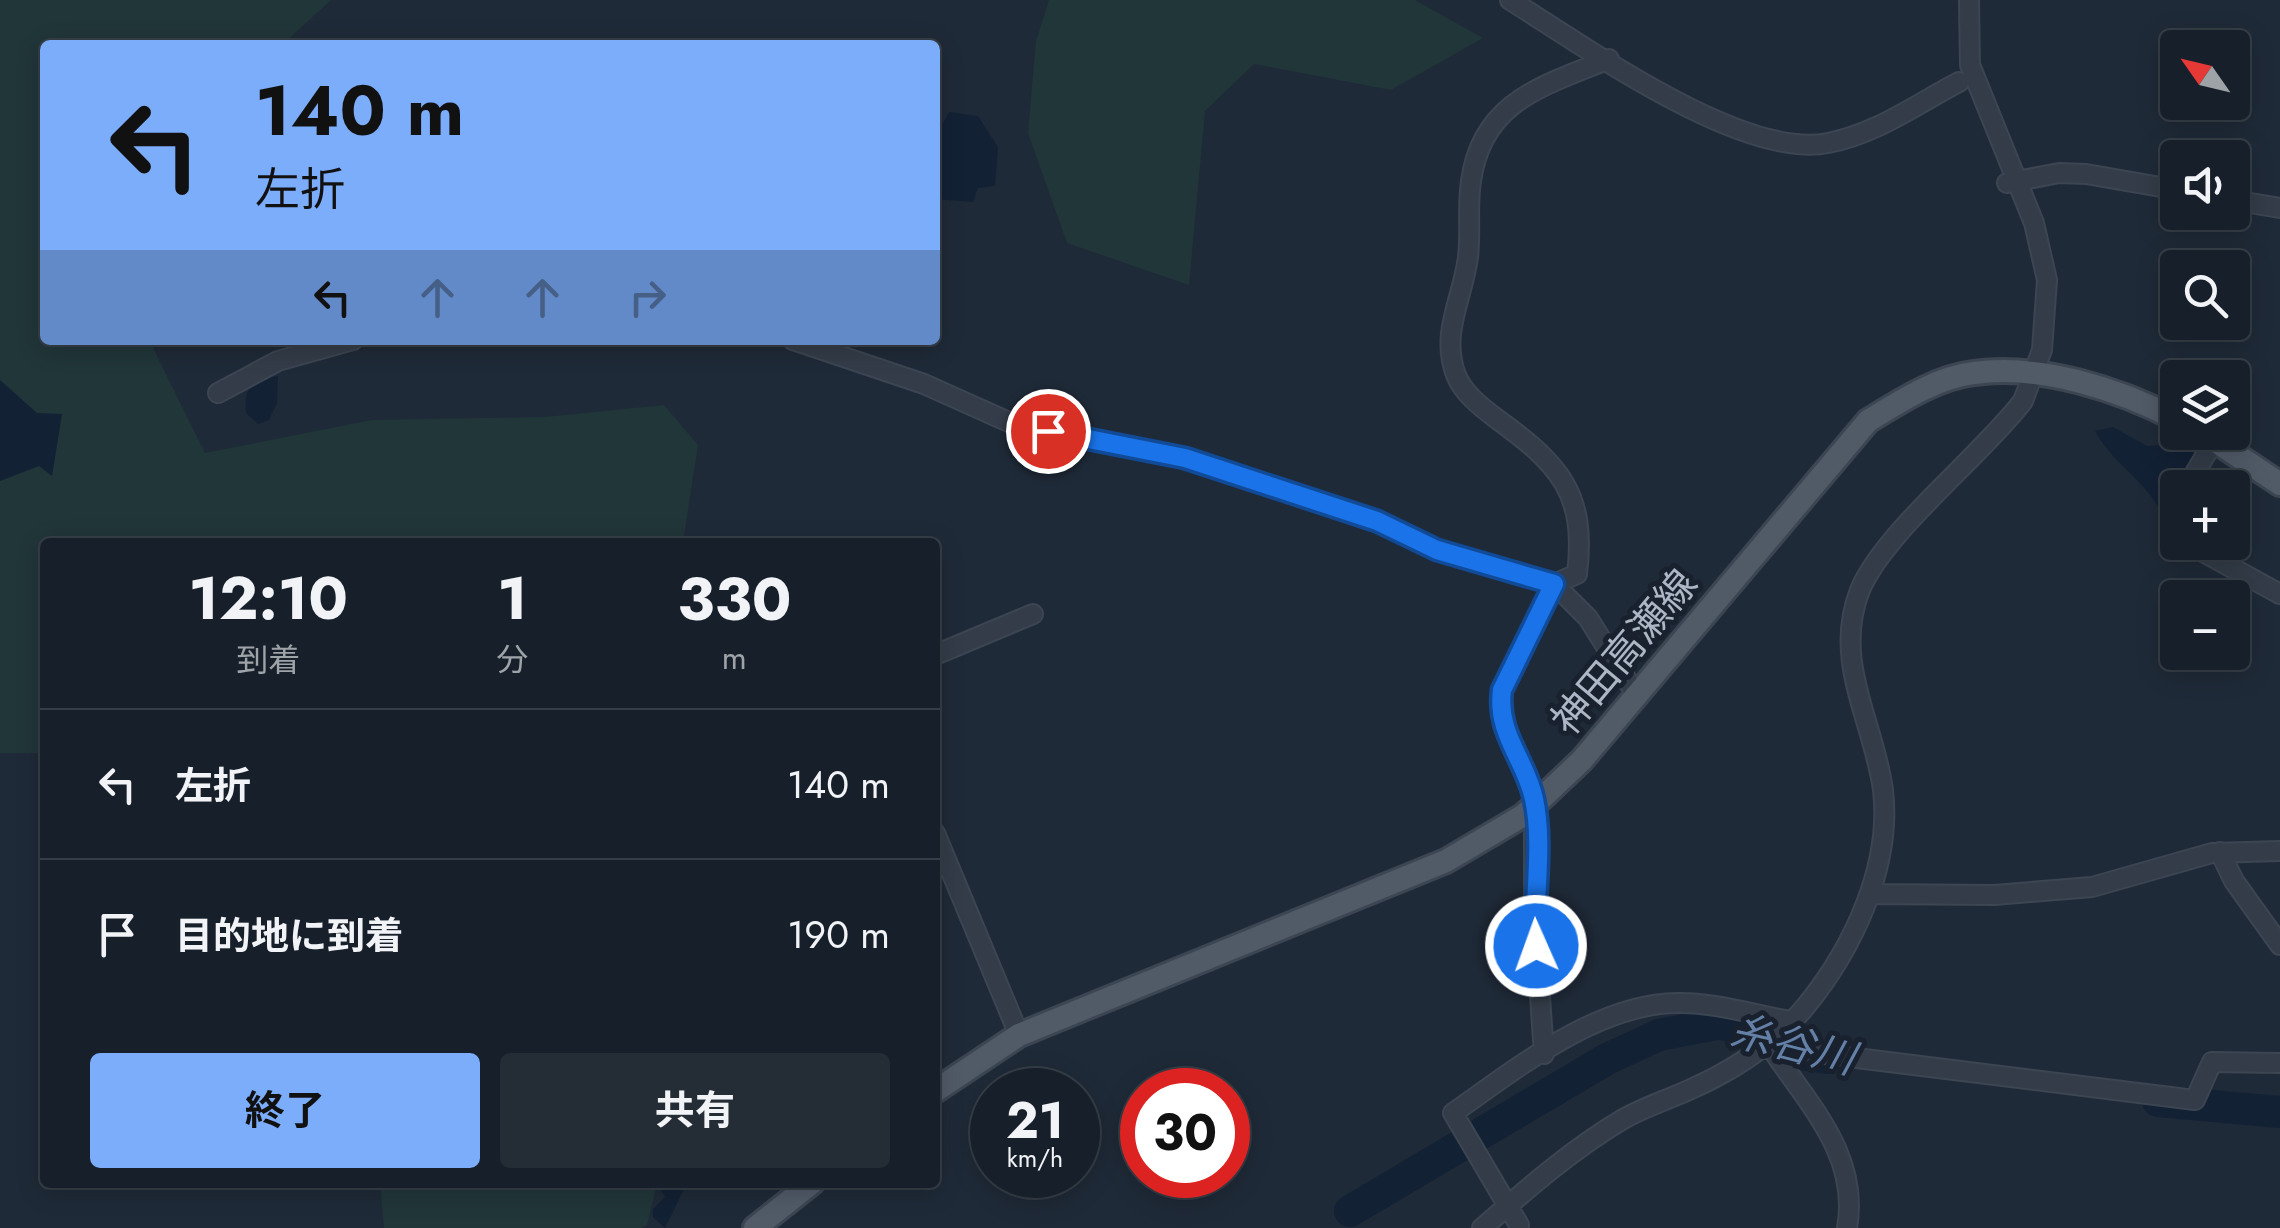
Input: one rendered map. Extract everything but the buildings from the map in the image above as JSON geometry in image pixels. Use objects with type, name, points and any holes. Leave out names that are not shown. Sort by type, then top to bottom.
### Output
[{"type":"main road","name":"神田高瀬線","points":[[940,1089],[1020,1035],[1446,861],[1489,839],[1535,805],[1582,760],[1868,422],[1912,394],[1971,373],[2033,372],[2160,411]]},
{"type":"main road","points":[[2230,450],[2280,484]]},
{"type":"main road","points":[[756,1228],[806,1188]]},
{"type":"street","points":[[1510,0],[1673,98],[1753,138],[1800,146],[1869,132],[1960,82]]},
{"type":"street","points":[[1773,1050],[1828,973],[1870,894],[1884,835],[1883,789],[1851,666],[1850,628],[1861,589],[1882,555],[2005,424],[2032,385],[2046,325],[2047,280],[2042,249],[2012,182],[1970,64],[1969,0]]},
{"type":"street","points":[[1544,1054],[1534,910],[1535,805],[1510,747],[1500,708],[1502,690],[1554,584],[1577,574],[1577,502],[1534,446],[1468,394],[1456,376],[1448,341],[1469,254],[1471,178],[1485,133],[1503,109],[1608,60]]},
{"type":"street","points":[[2012,182],[2059,173],[2160,187]]},
{"type":"street","points":[[2250,203],[2280,208]]},
{"type":"street","points":[[218,393],[278,361],[335,345]]},
{"type":"street","points":[[808,345],[924,384],[1011,424],[1185,458],[1377,521],[1437,550],[1554,584],[1588,618],[1637,696]]},
{"type":"street","points":[[2217,560],[2280,594]]},
{"type":"street","points":[[940,653],[1033,614]]},
{"type":"street","points":[[940,845],[1020,1035]]},
{"type":"street","points":[[1870,894],[1904,898],[2092,887],[2171,862],[2220,852],[2280,851]]},
{"type":"street","points":[[2220,852],[2234,881],[2280,946]]},
{"type":"street","points":[[1520,1226],[1453,1113],[1544,1054],[1623,1012],[1678,1002],[1790,1022]]},
{"type":"street","points":[[1773,1050],[1838,1148],[1849,1189],[1847,1228]]},
{"type":"street","points":[[1482,1228],[1622,1119],[1773,1050],[2194,1100],[2212,1062],[2280,1062]]},
{"type":"green space","points":[[0,0],[331,0],[287,40],[40,40],[40,345],[156,345],[153,348],[205,453],[372,420],[545,417],[664,405],[698,445],[684,538],[40,538],[40,753],[0,753]]},
{"type":"green space","points":[[1049,0],[1415,0],[1483,38],[1391,90],[1254,64],[1205,111],[1189,285],[1067,243],[1028,133],[1036,41]]},
{"type":"green space","points":[[381,1188],[656,1188],[647,1225],[641,1228],[384,1228]]},
{"type":"water","points":[[949,112],[978,116],[998,147],[995,186],[978,188],[973,202],[940,199],[942,125]]},
{"type":"water","points":[[278,376],[277,403],[269,420],[258,424],[246,413],[248,391],[262,379]]},
{"type":"water","points":[[0,380],[37,413],[62,414],[52,476],[39,466],[0,481]]},
{"type":"water","points":[[2113,427],[2147,446],[2160,445],[2160,450],[2193,450],[2194,460],[2188,470],[2160,470],[2160,510],[2095,431]]},
{"type":"water","points":[[660,1188],[685,1188],[665,1228],[653,1217],[653,1209],[665,1197]]},
{"type":"waterway","name":"糸谷川","points":[[1350,1211],[1607,1059],[1659,1035],[1721,1023],[1807,1055],[1827,1058]]},
{"type":"waterway","name":"糸谷川","points":[[2158,1101],[2280,1112]]},
{"type":"route","points":[[1048,431],[1185,458],[1377,521],[1437,550],[1554,584],[1502,690],[1500,708],[1510,747],[1534,797],[1536,946]]}]
